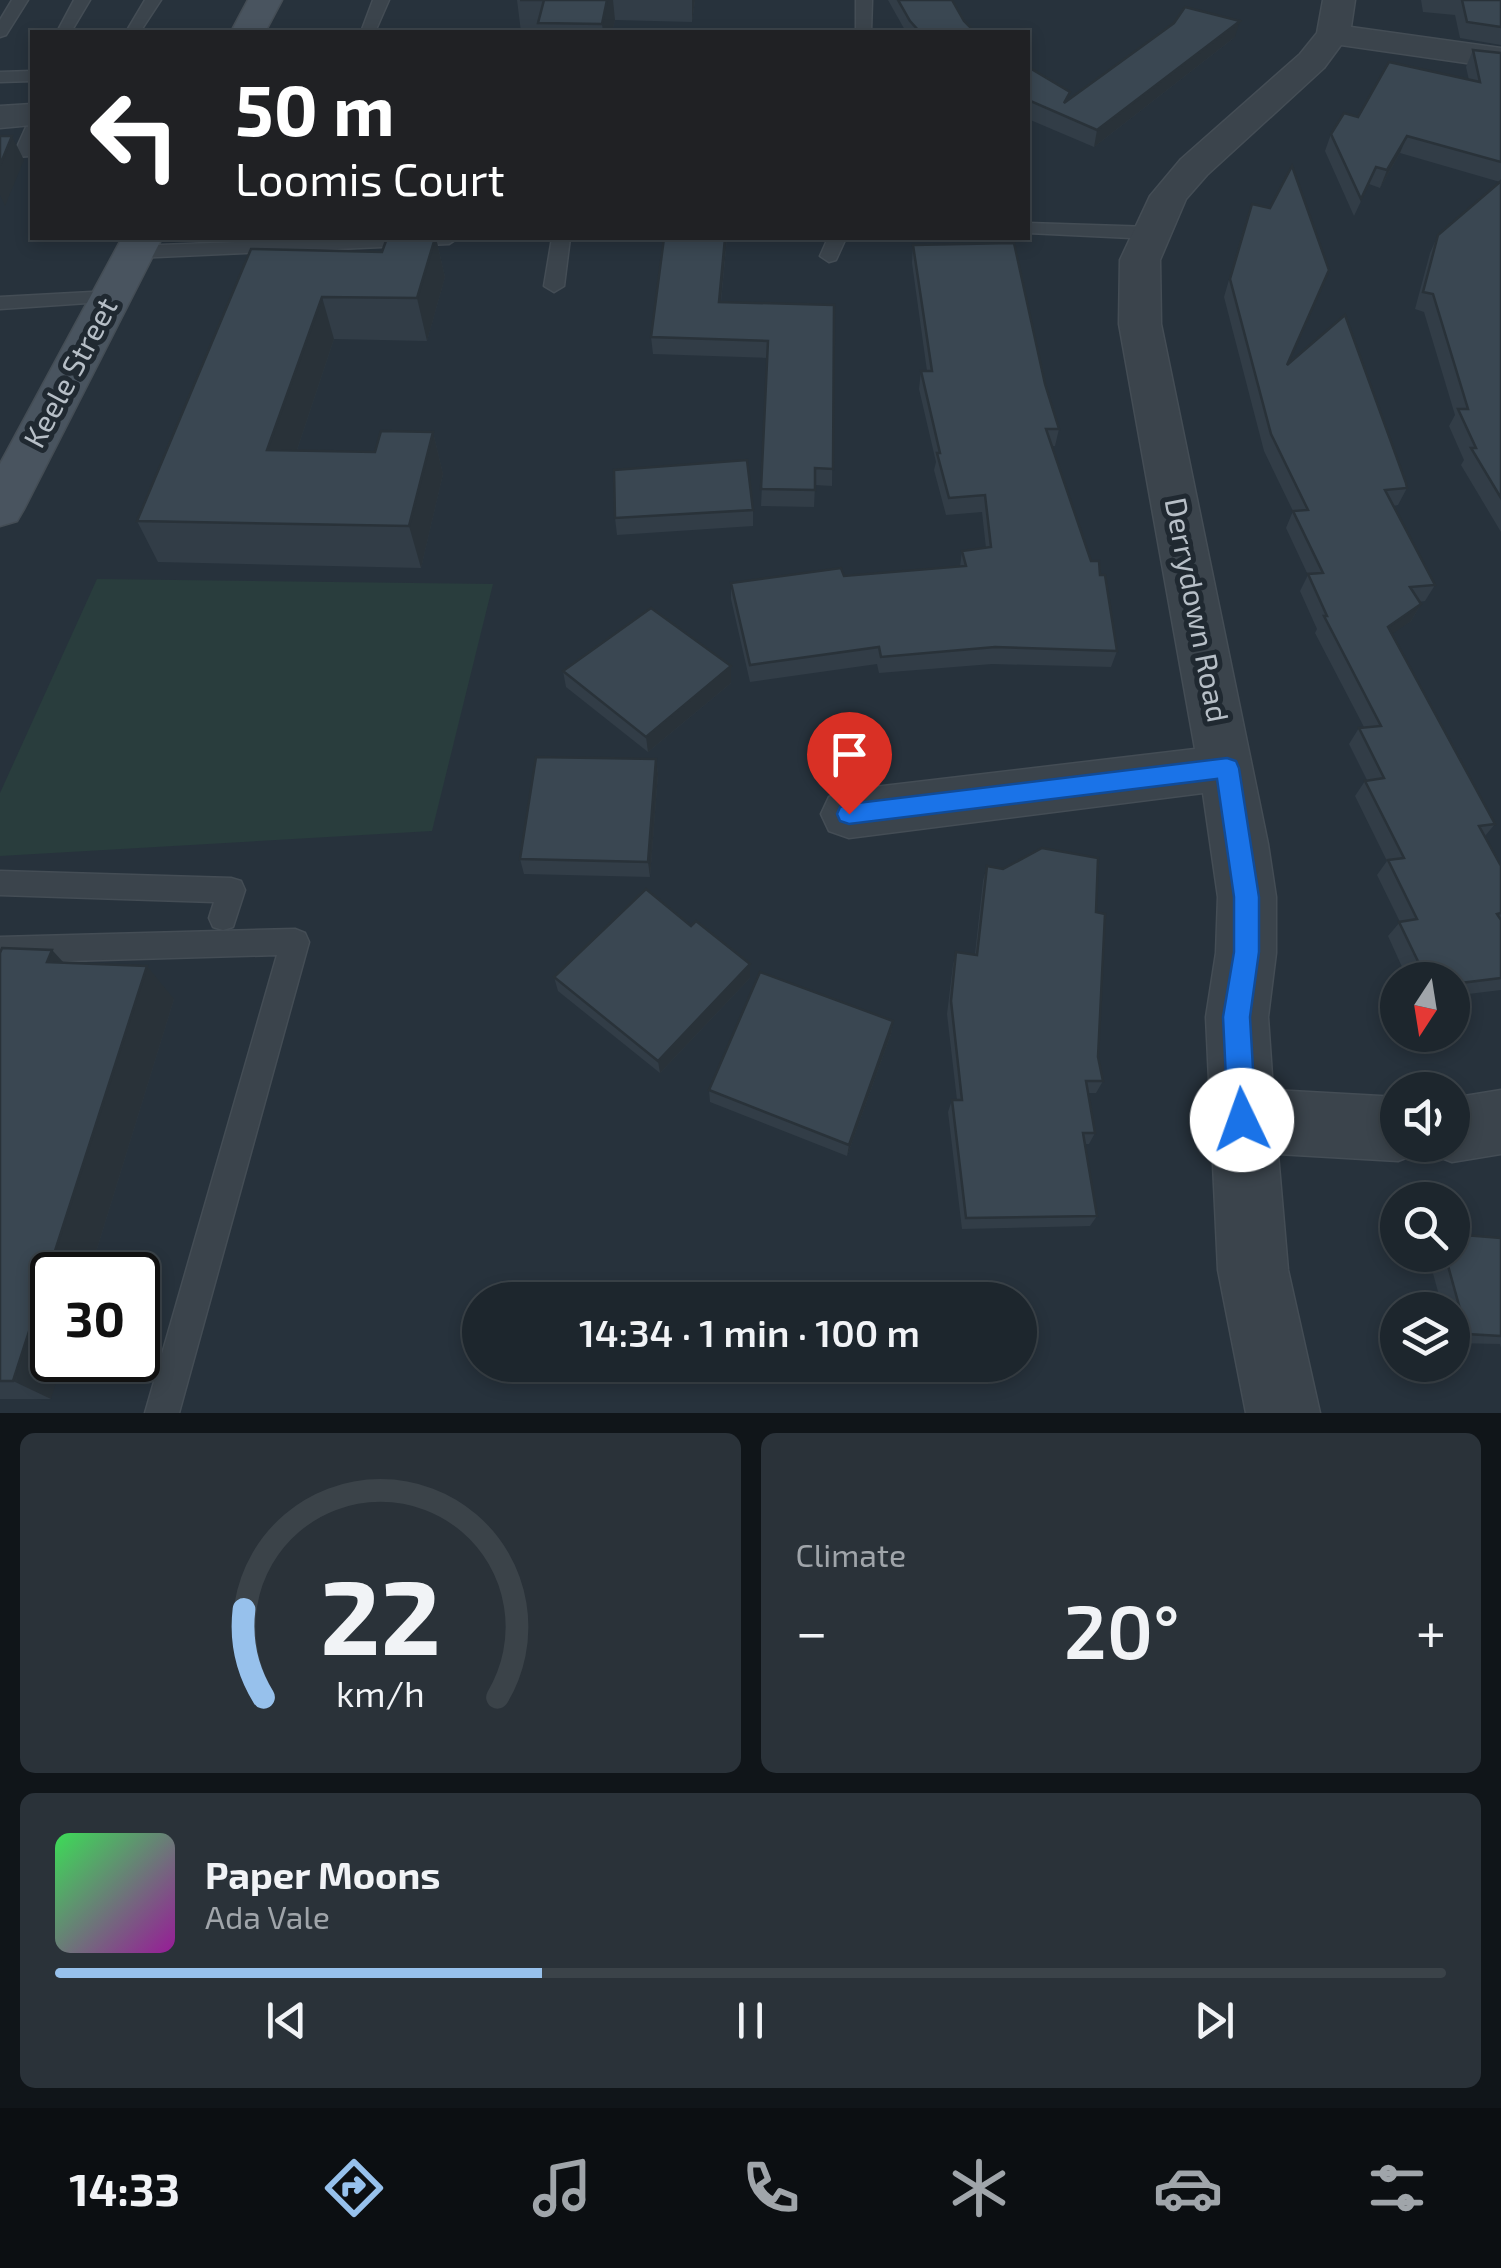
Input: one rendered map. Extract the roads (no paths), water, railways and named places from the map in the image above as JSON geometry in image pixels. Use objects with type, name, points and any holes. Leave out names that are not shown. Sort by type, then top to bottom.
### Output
[{"type":"main road","points":[[249,30],[265,0]]},
{"type":"main road","name":"Keele Street","points":[[0,509],[14,456],[139,244]]},
{"type":"street","points":[[1336,17],[1501,58]]},
{"type":"street","name":"Derrydown Road","points":[[1283,1413],[1253,1270],[1242,1120],[1237,1017],[1246,952],[1246,897],[1227,768],[1140,324],[1140,260],[1170,196],[1194,167],[1312,61],[1336,17]]},
{"type":"street","points":[[0,117],[30,115]]},
{"type":"street","points":[[849,814],[1227,768]]},
{"type":"street","points":[[1242,1120],[1380,1128]]},
{"type":"street","points":[[1470,1127],[1501,1122]]},
{"type":"lane","points":[[0,32],[20,0]]},
{"type":"lane","points":[[65,30],[82,0]]},
{"type":"lane","points":[[134,30],[153,0]]},
{"type":"lane","points":[[369,30],[381,0]]},
{"type":"lane","points":[[864,0],[864,30]]},
{"type":"lane","points":[[0,77],[30,76]]},
{"type":"lane","points":[[0,154],[24,152],[30,136]]},
{"type":"lane","points":[[1030,228],[1152,232]]},
{"type":"lane","points":[[139,244],[346,240]]},
{"type":"lane","points":[[554,286],[561,240]]},
{"type":"lane","points":[[0,303],[110,298]]},
{"type":"lane","points":[[0,884],[231,890],[223,918]]},
{"type":"lane","points":[[0,950],[295,942],[162,1413]]}]
